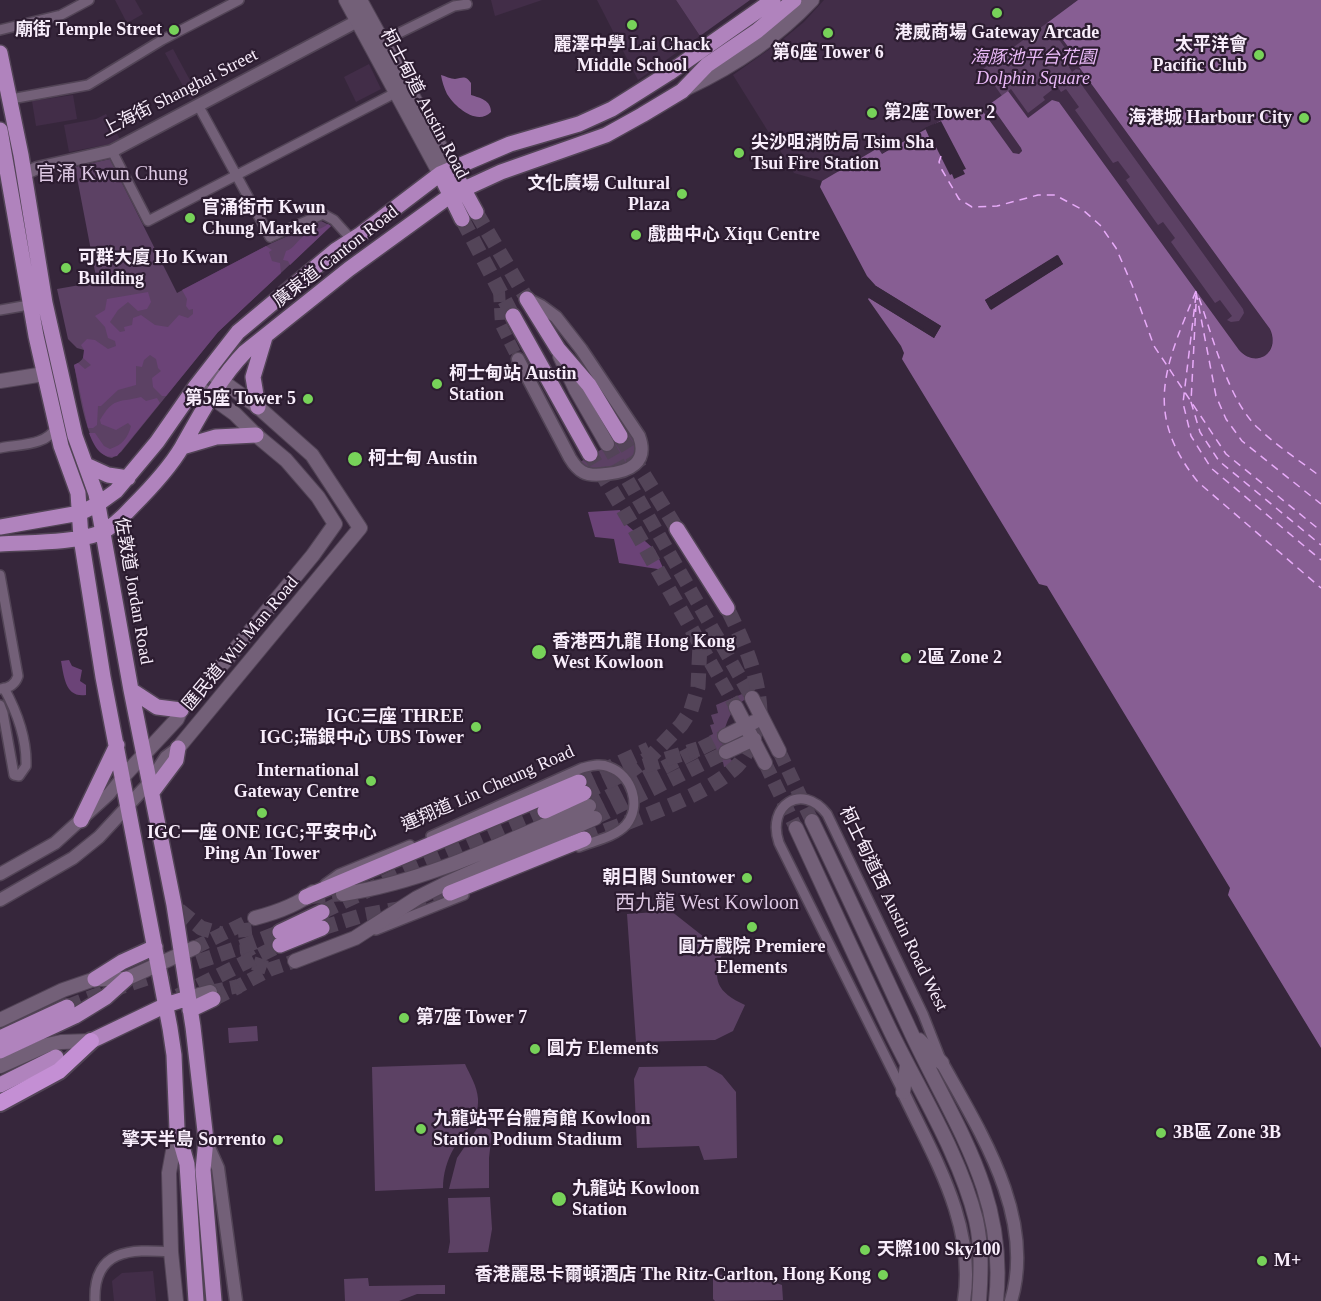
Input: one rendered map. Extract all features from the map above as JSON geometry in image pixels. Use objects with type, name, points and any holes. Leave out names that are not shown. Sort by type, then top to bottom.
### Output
[{"type":"highway","points":[[0,1103],[59,1071],[90,1041]]},
{"type":"main road","name":"柯士甸道 Austin Road","points":[[346,0],[383,41],[457,192]]},
{"type":"main road","name":"柯士甸道 Austin Road","points":[[360,0],[363,18],[397,92],[446,171]]},
{"type":"main road","name":"廣東道 Canton Road","points":[[0,527],[80,513],[116,491],[157,442],[196,386],[238,332],[303,275],[446,171],[510,144],[579,124],[612,109],[669,73],[773,0]]},
{"type":"main road","name":"廣東道 Canton Road","points":[[682,91],[707,65],[757,31],[794,0]]},
{"type":"main road","name":"廣東道 Canton Road","points":[[0,544],[81,537],[103,532],[119,521],[149,491],[182,447],[222,380],[245,352],[349,268],[457,192],[510,168],[606,135],[711,77],[769,38],[812,0]]},
{"type":"main road","name":"佐敦道 Jordan Road","points":[[0,53],[11,99],[45,303],[75,436],[98,504],[150,787],[188,951],[189,1004],[206,1140],[203,1170],[214,1301]]},
{"type":"main road","points":[[0,130],[4,179],[29,305],[56,427],[78,493],[81,537],[101,652],[103,677],[166,1005],[174,1056],[177,1129],[187,1164],[196,1301]]},
{"type":"main road","name":"上海街 Shanghai Street","points":[[4,179],[24,174]]},
{"type":"main road","points":[[457,192],[469,216]]},
{"type":"main road","points":[[527,299],[558,349],[589,385],[613,440]]},
{"type":"main road","points":[[513,316],[590,454]]},
{"type":"main road","points":[[258,407],[253,377],[265,336]]},
{"type":"main road","points":[[208,371],[258,407]]},
{"type":"main road","points":[[0,381],[44,374]]},
{"type":"main road","points":[[196,386],[235,414],[256,435]]},
{"type":"main road","name":"匯民道 Wui Man Road","points":[[178,748],[360,528],[312,455],[258,407]]},
{"type":"main road","points":[[182,447],[216,437],[256,435]]},
{"type":"main road","name":"匯民道 Wui Man Road","points":[[123,778],[177,719],[181,710],[228,658],[335,525],[318,497],[298,472],[256,435]]},
{"type":"main road","points":[[86,465],[104,474],[128,478]]},
{"type":"main road","points":[[677,529],[727,608]]},
{"type":"main road","points":[[131,690],[156,706],[181,710]]},
{"type":"main road","points":[[752,698],[764,717],[779,751]]},
{"type":"main road","points":[[736,706],[765,763]]},
{"type":"main road","points":[[725,736],[764,717]]},
{"type":"main road","points":[[726,752],[754,739]]},
{"type":"main road","points":[[81,820],[117,745]]},
{"type":"main road","points":[[150,787],[177,760],[178,748]]},
{"type":"main road","points":[[545,811],[587,800]]},
{"type":"main road","points":[[310,894],[587,800]]},
{"type":"main road","points":[[343,894],[374,890],[451,866],[587,800]]},
{"type":"main road","name":"連翔道 Lin Cheung Road","points":[[295,961],[355,938],[417,898],[445,884],[587,800]]},
{"type":"main road","name":"柯士甸道西 Austin Road West","points":[[812,820],[909,1030],[962,1133],[979,1172],[992,1216],[999,1257],[996,1301]]},
{"type":"main road","points":[[796,828],[907,1066],[953,1158],[976,1220],[981,1260],[979,1301]]},
{"type":"main road","points":[[450,893],[584,838]]},
{"type":"main road","name":"連翔道 Lin Cheung Road","points":[[255,918],[310,894]]},
{"type":"main road","points":[[322,912],[280,939],[322,928]]},
{"type":"main road","points":[[0,1020],[63,990],[95,979],[122,962],[155,947]]},
{"type":"main road","points":[[0,1051],[75,1016],[106,997],[126,979],[188,951]]},
{"type":"main road","points":[[95,979],[126,979]]},
{"type":"main road","points":[[0,1066],[47,1045],[90,1041],[166,1005],[189,1004],[212,996]]},
{"type":"main road","points":[[0,1038],[67,1007]]},
{"type":"main road","points":[[909,1030],[942,1063]]},
{"type":"main road","points":[[0,1085],[56,1057]]},
{"type":"main road","points":[[903,1092],[907,1066]]},
{"type":"main road","points":[[176,1301],[171,1252],[169,1164],[177,1129]]},
{"type":"street","points":[[0,30],[62,15],[89,0]]},
{"type":"street","points":[[11,99],[88,85],[162,40],[238,0]]},
{"type":"street","points":[[383,41],[454,6],[467,4]]},
{"type":"street","name":"上海街 Shanghai Street","points":[[24,174],[37,168],[112,151],[363,18]]},
{"type":"street","points":[[112,151],[148,221],[397,92]]},
{"type":"street","points":[[198,105],[237,175]]},
{"type":"street","name":"廣東道 Canton Road","points":[[237,175],[270,237],[322,214],[334,220],[352,240]]},
{"type":"street","points":[[518,359],[578,469],[590,474],[606,474],[624,471],[635,464],[642,450],[636,431],[581,349],[556,317],[542,306],[527,299]]},
{"type":"street","points":[[0,310],[29,305]]},
{"type":"street","points":[[0,448],[45,440],[52,435],[56,427]]},
{"type":"street","points":[[0,574],[18,676],[14,684],[2,689],[18,716],[23,739],[26,766],[19,776],[14,775],[0,705]]},
{"type":"street","name":"連翔道 Lin Cheung Road","points":[[310,894],[339,874],[424,840],[582,768],[596,764],[609,767],[622,774],[630,785],[634,798],[634,810],[630,819],[616,832],[454,900],[355,938]]},
{"type":"street","points":[[0,874],[55,843],[123,778]]},
{"type":"street","points":[[0,900],[77,855],[99,837],[128,806],[150,787]]},
{"type":"street","name":"柯士甸道西 Austin Road West","points":[[964,1301],[965,1259],[958,1214],[949,1188],[779,843],[775,826],[776,818],[785,805],[791,802],[805,799],[817,804],[827,814],[923,1014],[942,1063],[975,1122],[1007,1197],[1014,1223],[1018,1250],[1015,1287],[1011,1301]]},
{"type":"street","name":"佐敦道 Jordan Road","points":[[206,1140],[219,1174],[236,1301]]},
{"type":"street","points":[[95,1301],[97,1278],[101,1268],[108,1260],[134,1252],[171,1252]]},
{"type":"shaded area","points":[[115,0],[135,0],[143,14],[127,23]]},
{"type":"shaded area","name":"麗澤中學 Lai Chack Middle School","points":[[491,0],[542,0],[495,16]]},
{"type":"shaded area","name":"麗澤中學 Lai Chack Middle School","points":[[597,0],[676,0],[700,36],[638,80]]},
{"type":"shaded area","points":[[824,0],[1078,0],[1047,23],[1053,31],[1057,32],[1072,53],[1071,56],[1270,329],[1273,341],[1269,352],[1265,356],[1254,359],[1239,350],[1059,102],[1052,101],[1028,118],[990,104],[1021,148],[1021,152],[1017,155],[1013,153],[981,110],[967,120],[958,109],[881,154],[878,149],[822,181],[794,173],[733,75],[781,41],[804,22]]},
{"type":"shaded area","points":[[1078,0],[1321,0],[1321,1048],[1228,895],[1230,888],[1047,586],[1039,584],[902,359],[904,353],[901,346],[868,299],[934,338],[941,326],[876,286],[867,276],[820,187],[822,181],[878,148],[882,154],[959,109],[967,120],[982,110],[1013,153],[1019,154],[1022,151],[1021,148],[990,104],[1008,91],[1028,118],[1052,100],[1059,102],[1239,350],[1253,358],[1265,356],[1272,345],[1273,338],[1270,329],[1071,56],[1072,52],[1047,23]],"holes":[[[1058,255],[1063,264],[990,309],[985,300]]]},
{"type":"shaded area","points":[[173,49],[198,95],[190,99],[165,53]]},
{"type":"shaded area","points":[[369,64],[381,89],[356,102],[344,77]]},
{"type":"shaded area","points":[[441,75],[453,79],[467,79],[471,83],[471,95],[487,102],[491,112],[479,117],[461,109],[447,94]]},
{"type":"shaded area","points":[[73,95],[77,119],[36,126],[32,101]]},
{"type":"shaded area","points":[[106,114],[120,139],[110,144],[69,152],[64,125],[96,119]]},
{"type":"shaded area","points":[[328,224],[331,226],[290,265],[288,261],[283,260],[286,251],[302,237]]},
{"type":"shaded area","points":[[266,246],[272,250],[269,252],[272,261],[280,263],[281,273],[218,332],[166,396],[162,396],[153,387],[152,378],[161,371],[156,359],[150,355],[144,360],[142,367],[136,366],[136,385],[118,390],[101,406],[98,406],[97,425],[88,428],[74,365],[78,363],[85,369],[91,365],[83,358],[84,350],[81,345],[87,339],[95,340],[108,349],[116,346],[115,341],[108,338],[105,327],[95,316],[105,310],[107,299],[148,292],[151,302],[147,309],[138,311],[128,302],[118,310],[110,322],[120,332],[125,331],[124,327],[132,325],[133,318],[141,315],[155,325],[168,327],[179,315],[188,318],[193,314],[193,309],[189,310],[186,306],[187,299],[182,290]]},
{"type":"shaded area","points":[[141,397],[146,401],[157,398],[160,403],[117,456],[102,454],[89,433],[95,433],[104,446],[110,449],[121,443],[131,426],[128,423],[116,430],[101,424],[100,420],[113,404]]},
{"type":"shaded area","points":[[620,510],[626,524],[655,550],[664,570],[619,563],[614,539],[595,537],[588,512]]},
{"type":"shaded area","points":[[69,660],[72,666],[82,670],[80,681],[86,685],[86,695],[74,693],[67,685],[61,661]]},
{"type":"shaded area","points":[[153,1271],[156,1301],[114,1301],[112,1281],[122,1273]]},
{"type":"green space","points":[[676,0],[750,0],[700,36]]},
{"type":"green space","name":"海豚池平台花園 Dolphin Square","points":[[1047,23],[1073,59],[1069,67],[1072,72],[1076,69],[1080,70],[1080,74],[1076,77],[1243,309],[1244,313],[1239,321],[1227,320],[1232,316],[1220,300],[1215,303],[1171,242],[1175,238],[1163,222],[1158,225],[1126,180],[1130,177],[1118,161],[1113,163],[1075,110],[1079,107],[1066,89],[1061,92],[1057,86],[1043,97],[1045,100],[1028,113],[1011,89],[1002,96],[983,69]]},
{"type":"green space","points":[[110,159],[177,293],[272,243],[321,221],[331,226],[218,332],[121,452],[112,458],[103,454],[96,445],[85,419],[74,365],[82,359],[84,350],[77,348],[68,339],[57,289],[97,282],[75,167]]},
{"type":"green space","points":[[633,431],[637,443],[635,454],[623,466],[605,470],[587,467],[580,462]]},
{"type":"green space","points":[[742,694],[746,699],[731,714],[724,736],[724,746],[728,756],[735,763],[746,767],[733,770],[732,765],[724,767],[716,748],[712,748],[709,736],[713,734],[710,725],[714,724],[711,715],[718,713],[716,705]]},
{"type":"green space","points":[[671,911],[723,952],[717,970],[719,984],[728,995],[745,1005],[733,1031],[715,1040],[636,1042],[627,914]]},
{"type":"green space","points":[[257,1026],[258,1041],[229,1043],[228,1028]]},
{"type":"green space","name":"九龍站平台體育館 Kowloon Station Podium Stadium","points":[[465,1064],[476,1090],[478,1106],[473,1120],[449,1157],[443,1188],[375,1191],[372,1067]]},
{"type":"green space","points":[[706,1066],[722,1075],[736,1092],[737,1158],[704,1160],[699,1146],[637,1148],[634,1079],[639,1067]]},
{"type":"green space","points":[[480,1124],[492,1131],[489,1188],[449,1189],[457,1158]]},
{"type":"green space","points":[[490,1197],[492,1229],[488,1252],[448,1253],[450,1242],[448,1198]]},
{"type":"green space","points":[[750,1274],[782,1285],[783,1300],[715,1301],[713,1299],[713,1275]]},
{"type":"green space","points":[[368,1278],[369,1286],[445,1285],[445,1294],[417,1294],[399,1301],[345,1301],[344,1279]]},
{"type":"pier","points":[[941,121],[966,169],[963,170],[965,174],[954,179],[936,147],[934,148],[925,128]]},
{"type":"pier","points":[[1057,255],[1063,264],[991,310],[985,300]],"holes":[[[1056,259],[1059,263],[991,305],[989,301]]]},
{"type":"pier","points":[[876,286],[941,326],[934,338],[869,298],[870,295],[933,334],[937,327],[874,289]]},
{"type":"ferry route","points":[[941,156],[939,162],[942,170],[959,199],[972,207],[997,206],[1038,195],[1055,195],[1083,210],[1100,225],[1116,248],[1154,346],[1226,454],[1321,531]]},
{"type":"ferry route","points":[[1196,291],[1169,365],[1165,388],[1165,410],[1170,433],[1181,457],[1198,482],[1321,588]]},
{"type":"ferry route","points":[[1196,292],[1216,396],[1226,419],[1242,441],[1321,504]]},
{"type":"ferry route","points":[[1196,295],[1183,403],[1191,436],[1211,468],[1321,560]]},
{"type":"ferry route","points":[[1199,298],[1230,385],[1247,416],[1273,441],[1321,477]]},
{"type":"ferry route","points":[[1196,304],[1191,402],[1200,432],[1219,461],[1321,545]]},
{"type":"tunnel","points":[[476,212],[527,299]]},
{"type":"tunnel","points":[[462,219],[513,316]]},
{"type":"tunnel","points":[[499,290],[501,325],[518,359]]},
{"type":"tunnel","points":[[620,436],[677,529]]},
{"type":"tunnel","points":[[607,444],[752,698]]},
{"type":"tunnel","points":[[584,793],[632,770],[651,756],[681,725],[691,710],[698,687],[700,644],[590,454]]},
{"type":"tunnel","points":[[584,839],[686,798],[723,778],[737,766],[745,755],[758,725],[759,698],[749,658],[727,608]]},
{"type":"tunnel","points":[[700,644],[736,707]]},
{"type":"tunnel","points":[[589,806],[725,736]]},
{"type":"tunnel","points":[[579,782],[649,749]]},
{"type":"tunnel","points":[[644,766],[698,749]]},
{"type":"tunnel","points":[[779,751],[812,821]]},
{"type":"tunnel","points":[[595,818],[726,752]]},
{"type":"tunnel","points":[[765,763],[796,828]]},
{"type":"tunnel","points":[[322,912],[412,869],[545,811]]},
{"type":"tunnel","points":[[322,928],[360,916],[409,907],[450,893]]},
{"type":"tunnel","points":[[311,897],[343,894]]},
{"type":"tunnel","points":[[179,910],[201,928],[221,934]]},
{"type":"tunnel","points":[[194,948],[255,918]]},
{"type":"tunnel","points":[[244,923],[247,952],[253,963],[271,969]]},
{"type":"tunnel","points":[[67,1007],[280,932]]},
{"type":"tunnel","points":[[178,996],[280,945]]},
{"type":"tunnel","points":[[210,992],[239,986],[271,969],[295,961]]},
{"type":"tunnel","points":[[213,999],[239,986]]},
{"type":"place","name":"港威商場 Gateway Arcade","points":[[997,13]]},
{"type":"place","name":"麗澤中學 Lai Chack Middle School","points":[[632,25]]},
{"type":"place","name":"廟街 Temple Street","points":[[174,30]]},
{"type":"place","name":"第6座 Tower 6","points":[[828,33]]},
{"type":"place","name":"太平洋會 Pacific Club","points":[[1259,55]]},
{"type":"place","name":"第2座 Tower 2","points":[[872,113]]},
{"type":"place","name":"海港城 Harbour City","points":[[1304,118]]},
{"type":"place","name":"尖沙咀消防局 Tsim Sha Tsui Fire Station","points":[[739,153]]},
{"type":"place","name":"文化廣場 Cultural Plaza","points":[[682,194]]},
{"type":"place","name":"官涌街市 Kwun Chung Market","points":[[190,218]]},
{"type":"place","name":"戲曲中心 Xiqu Centre","points":[[636,235]]},
{"type":"place","name":"可群大廈 Ho Kwan Building","points":[[66,268]]},
{"type":"place","name":"柯士甸站 Austin Station","points":[[437,384]]},
{"type":"place","name":"第5座 Tower 5","points":[[308,399]]},
{"type":"place","name":"柯士甸 Austin","points":[[355,459]]},
{"type":"place","name":"香港西九龍 Hong Kong West Kowloon","points":[[539,652]]},
{"type":"place","name":"2區 Zone 2","points":[[906,658]]},
{"type":"place","name":"IGC三座 THREE IGC;瑞銀中心 UBS Tower","points":[[476,727]]},
{"type":"place","name":"International Gateway Centre","points":[[371,781]]},
{"type":"place","name":"IGC一座 ONE IGC;平安中心 Ping An Tower","points":[[262,813]]},
{"type":"place","name":"朝日閣 Suntower","points":[[747,878]]},
{"type":"place","name":"圓方戲院 Premiere Elements","points":[[752,927]]},
{"type":"place","name":"第7座 Tower 7","points":[[404,1018]]},
{"type":"place","name":"圓方 Elements","points":[[535,1049]]},
{"type":"place","name":"九龍站平台體育館 Kowloon Station Podium Stadium","points":[[421,1129]]},
{"type":"place","name":"3B區 Zone 3B","points":[[1161,1133]]},
{"type":"place","name":"擎天半島 Sorrento","points":[[278,1140]]},
{"type":"place","name":"九龍站 Kowloon Station","points":[[559,1199]]},
{"type":"place","name":"天際100 Sky100","points":[[865,1250]]},
{"type":"place","name":"M+","points":[[1262,1261]]},
{"type":"place","name":"香港麗思卡爾頓酒店 The Ritz-Carlton, Hong Kong","points":[[883,1275]]},
{"type":"district","name":"官涌 Kwun Chung","points":[[112,175]]},
{"type":"district","name":"西九龍 West Kowloon","points":[[707,904]]}]
